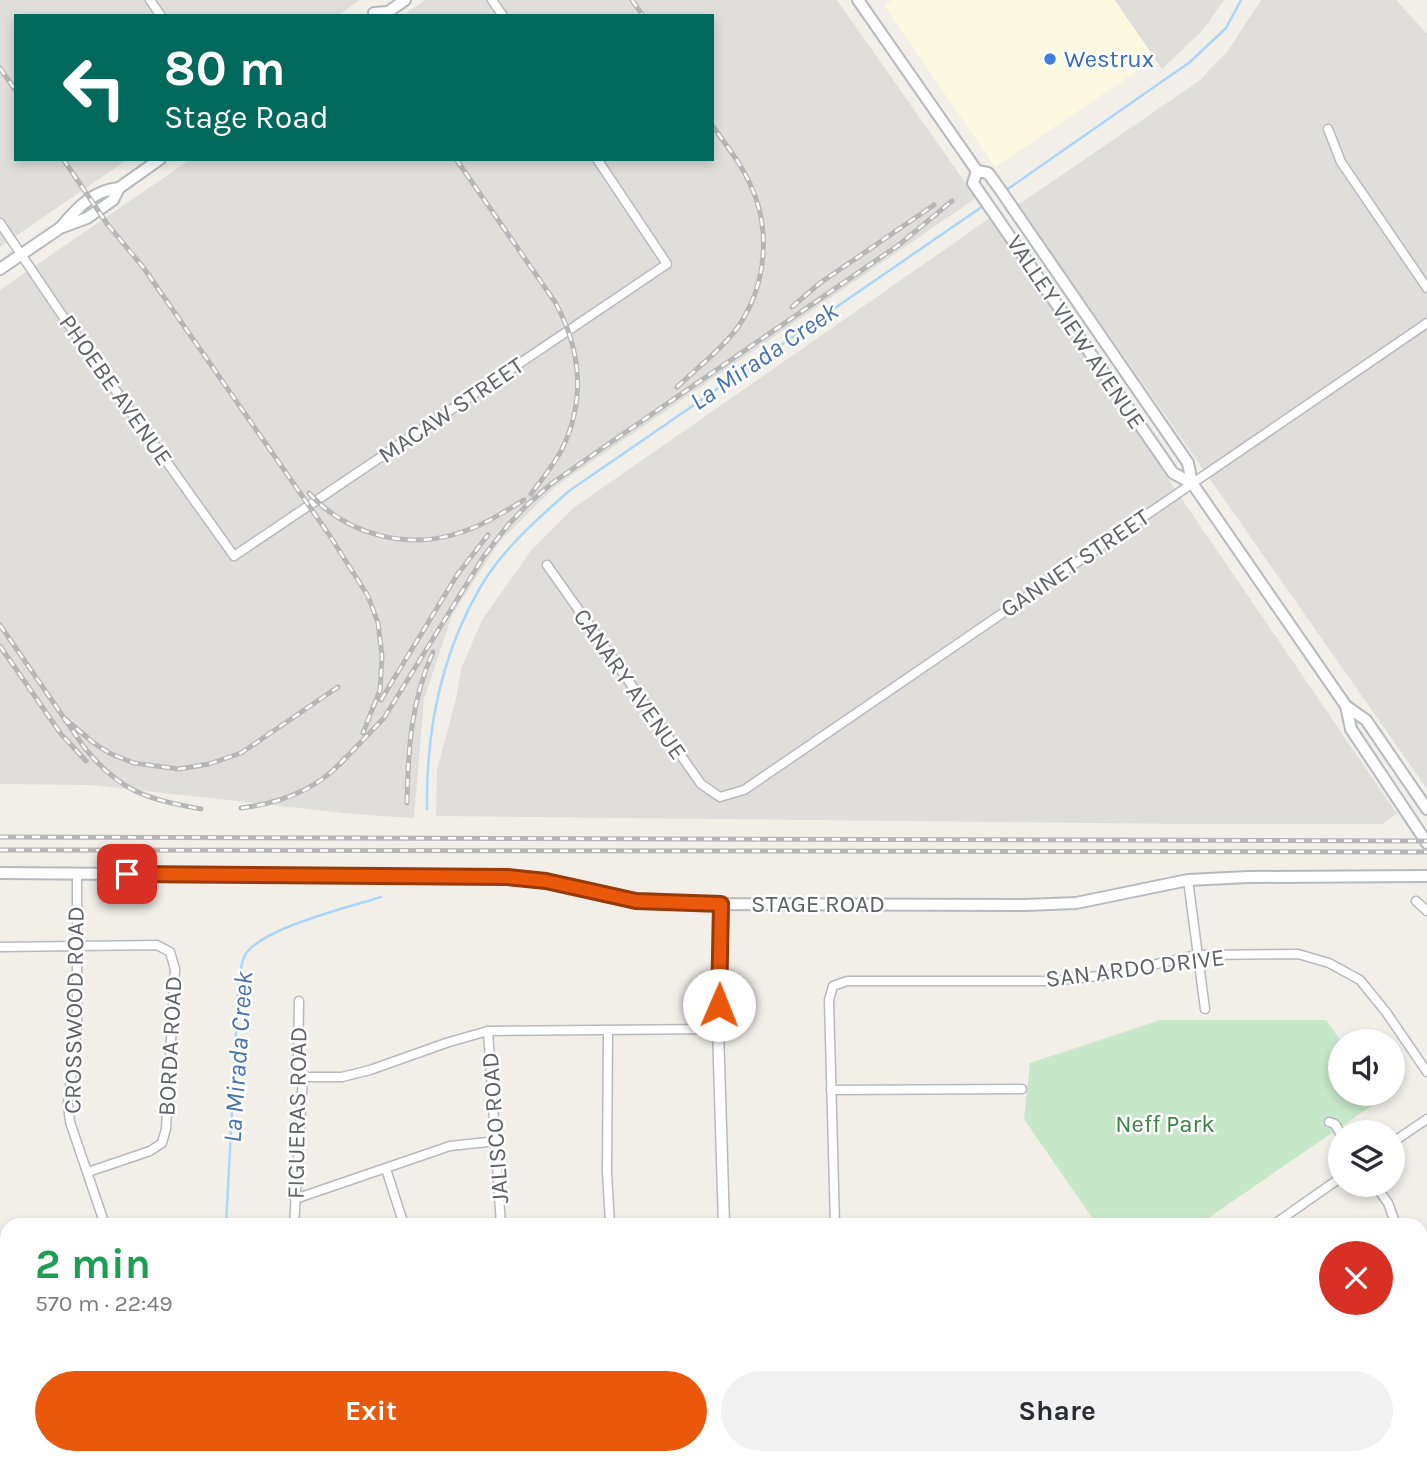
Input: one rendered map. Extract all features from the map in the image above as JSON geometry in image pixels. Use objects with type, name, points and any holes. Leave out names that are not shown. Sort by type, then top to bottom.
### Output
[{"type":"main road","points":[[372,14],[380,0]]},
{"type":"main road","points":[[372,14],[388,12],[405,0]]},
{"type":"main road","name":"VALLEY VIEW AVENUE","points":[[859,0],[977,171],[988,173],[999,188],[1188,463],[1192,484],[1346,706],[1352,729],[1427,843]]},
{"type":"main road","points":[[0,270],[60,228],[78,207],[105,189],[119,188],[157,161]]},
{"type":"main road","name":"VALLEY VIEW AVENUE","points":[[977,171],[974,183],[994,213],[1173,473],[1192,484]]},
{"type":"main road","name":"VALLEY VIEW AVENUE","points":[[1346,706],[1366,720],[1427,808]]},
{"type":"main road","name":"STAGE ROAD","points":[[0,873],[507,877],[546,881],[636,901],[721,904],[1025,905],[1076,903],[1188,880],[1427,876]]},
{"type":"street","points":[[1328,130],[1341,162],[1427,288]]},
{"type":"street","name":"MACAW STREET","points":[[234,556],[667,264],[598,161]]},
{"type":"street","name":"PHOEBE AVENUE","points":[[0,223],[66,321],[234,556]]},
{"type":"street","name":"GANNET STREET","points":[[720,797],[744,790],[1427,323]]},
{"type":"street","name":"CANARY AVENUE","points":[[547,565],[701,784],[720,797]]},
{"type":"street","name":"CROSSWOOD ROAD","points":[[77,873],[77,1026],[68,1104],[70,1122],[103,1218]]},
{"type":"street","points":[[1188,880],[1205,1009]]},
{"type":"street","points":[[1416,901],[1427,911]]},
{"type":"street","points":[[721,904],[718,1029],[724,1218]]},
{"type":"street","name":"BORDA ROAD","points":[[77,946],[157,945],[170,952],[175,969],[166,1129],[162,1143],[150,1151],[88,1172]]},
{"type":"street","points":[[0,947],[77,946]]},
{"type":"street","name":"SAN ARDO DRIVE","points":[[831,1090],[829,1000],[833,986],[847,981],[1053,981],[1108,975],[1196,955],[1298,954],[1329,963],[1360,980],[1386,1012],[1427,1072]]},
{"type":"street","name":"FIGUERAS ROAD","points":[[294,1218],[303,1077],[298,1060],[299,1001]]},
{"type":"street","points":[[303,1077],[342,1077],[488,1031],[718,1029]]},
{"type":"street","points":[[608,1030],[607,1172],[610,1218]]},
{"type":"street","name":"JALISCO ROAD","points":[[488,1031],[501,1218]]},
{"type":"street","points":[[835,1218],[831,1090],[1022,1089]]},
{"type":"street","points":[[1405,1134],[1427,1119]]},
{"type":"street","points":[[295,1199],[450,1146],[496,1141]]},
{"type":"street","points":[[386,1169],[402,1218]]},
{"type":"street","points":[[1283,1218],[1328,1186]]},
{"type":"street","points":[[1384,1197],[1393,1218]]},
{"type":"shaded area","points":[[0,0],[360,0],[340,14],[14,14],[14,161],[125,161],[0,247]]},
{"type":"shaded area","points":[[425,0],[837,0],[976,198],[555,487],[500,541],[452,615],[424,699],[414,818],[352,814],[91,785],[0,784],[0,290],[188,161],[714,161],[714,14],[405,14]]},
{"type":"shaded area","points":[[892,0],[1115,0],[1155,59],[995,167],[884,5]]},
{"type":"shaded area","points":[[1115,0],[1224,0],[1203,30],[1162,69]]},
{"type":"shaded area","points":[[1261,0],[1396,0],[1427,34],[1427,789],[1018,205],[1199,81],[1227,52]]},
{"type":"shaded area","points":[[990,218],[1397,814],[1382,824],[436,816],[437,770],[461,669],[482,620],[530,552],[572,509]]},
{"type":"green space","name":"Neff Park","points":[[1160,1020],[1326,1020],[1332,1029],[1328,1029],[1328,1106],[1371,1106],[1351,1120],[1328,1120],[1328,1136],[1208,1218],[1092,1218],[1024,1119],[1030,1063]]},
{"type":"waterway","name":"La Mirada Creek","points":[[1005,191],[1190,62],[1226,28],[1241,0]]},
{"type":"waterway","name":"La Mirada Creek","points":[[427,809],[429,750],[446,666],[467,612],[490,572],[510,547],[569,491],[986,204]]},
{"type":"waterway","name":"La Mirada Creek","points":[[226,1218],[239,976],[244,957],[254,945],[287,927],[381,897]]},
{"type":"railway","points":[[632,0],[642,14]]},
{"type":"railway","points":[[0,68],[14,88]]},
{"type":"railway","points":[[677,387],[717,351],[738,327],[756,290],[761,271],[763,231],[754,192],[738,161],[714,128]]},
{"type":"railway","points":[[64,161],[108,225],[143,267],[330,536],[368,596],[378,623],[382,656],[380,690],[363,733]]},
{"type":"railway","points":[[457,161],[555,302],[564,320],[575,356],[577,393],[570,431],[555,461],[531,494]]},
{"type":"railway","points":[[340,764],[384,718],[484,556],[528,504],[551,484],[900,244],[952,201]]},
{"type":"railway","points":[[792,307],[820,283],[934,205]]},
{"type":"railway","points":[[309,493],[324,508],[360,529],[400,539],[421,540],[441,538],[470,529],[524,500]]},
{"type":"railway","points":[[381,700],[457,575],[488,535]]},
{"type":"railway","points":[[0,625],[84,747],[110,774],[123,784],[150,797],[201,809]]},
{"type":"railway","points":[[0,646],[61,734],[86,761]]},
{"type":"railway","points":[[407,803],[408,764],[415,707],[433,652]]},
{"type":"railway","points":[[64,718],[111,754],[134,763],[179,769],[209,764],[241,753],[338,687]]},
{"type":"railway","points":[[241,808],[270,803],[311,787],[345,758]]},
{"type":"railway","points":[[0,837],[1427,841]]},
{"type":"railway","points":[[0,850],[1427,852]]},
{"type":"place","name":"Westrux","points":[[1050,59]]},
{"type":"route","points":[[127,874],[507,877],[546,881],[636,901],[721,904],[719,1005]]}]
